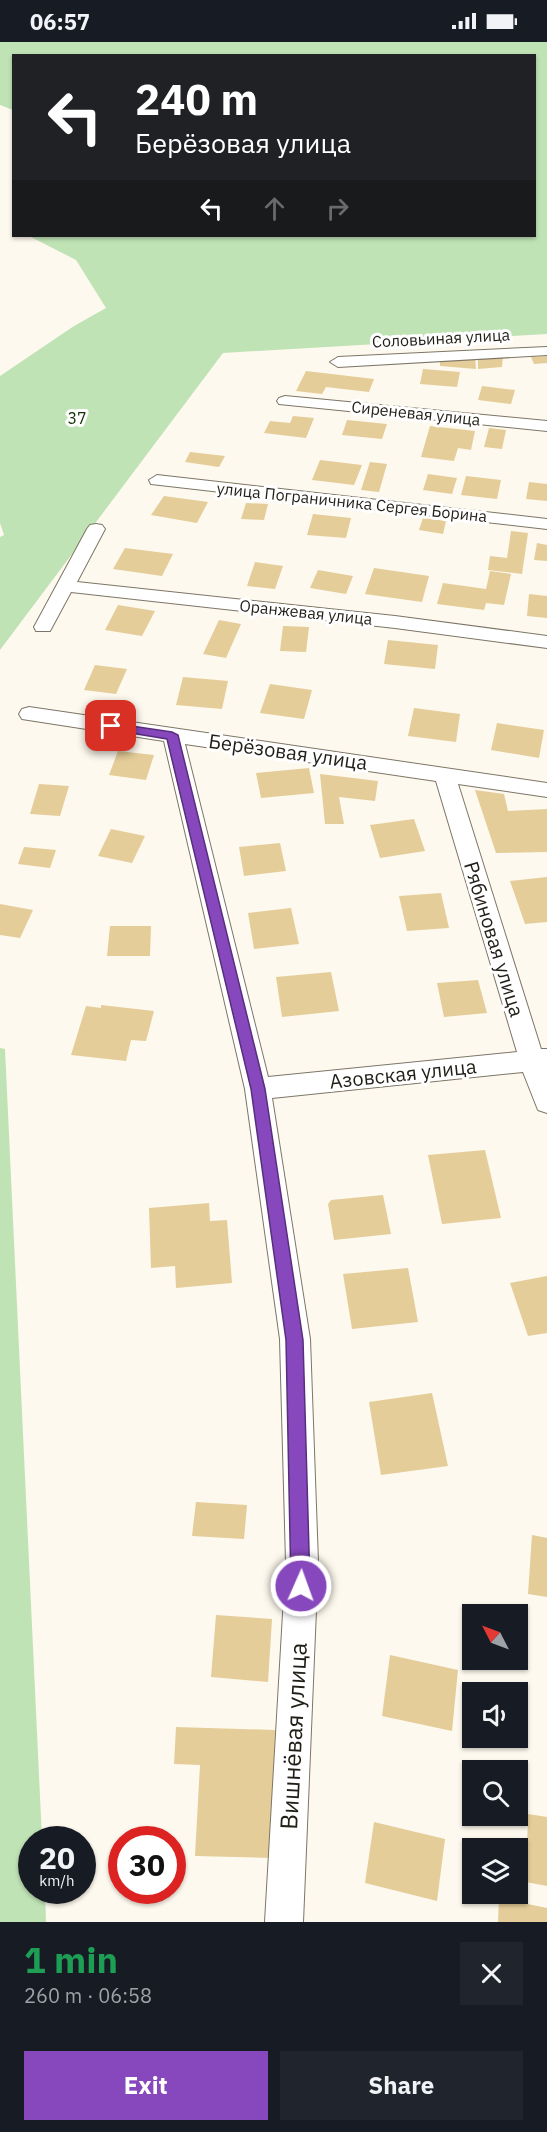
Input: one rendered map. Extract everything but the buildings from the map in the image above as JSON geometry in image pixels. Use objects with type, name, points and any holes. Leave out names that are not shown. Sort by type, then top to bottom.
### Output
[{"type":"street","name":"Соловьиная улица","points":[[338,362],[547,351]]},
{"type":"street","name":"Сиреневая улица","points":[[285,401],[547,426]]},
{"type":"street","name":"улица Пограничника Сергея Борина","points":[[157,480],[547,524]]},
{"type":"street","points":[[43,627],[96,529]]},
{"type":"street","name":"Оранжевая улица","points":[[65,586],[395,622],[547,642]]},
{"type":"street","name":"Берёзовая улица","points":[[29,714],[547,790]]},
{"type":"street","name":"Вишнёвая улица","points":[[172,735],[258,1089],[295,1340],[302,1562],[284,1922]]},
{"type":"street","name":"Рябиновая улица","points":[[444,774],[540,1060],[547,1102]]},
{"type":"street","name":"Азовская улица","points":[[258,1089],[540,1060]]},
{"type":"green space","name":"37","points":[[0,42],[547,42],[547,334],[223,353],[0,650],[0,537],[4,535],[0,523],[0,376],[74,326],[106,308],[76,260],[31,237],[536,237],[536,54],[12,54],[12,110],[0,105]]},
{"type":"green space","points":[[0,1048],[5,1049],[41,1826],[18,1826],[18,1904],[45,1904],[46,1922],[0,1922]]},
{"type":"route","points":[[111,726],[172,735],[258,1089],[295,1340],[301,1586]]}]
